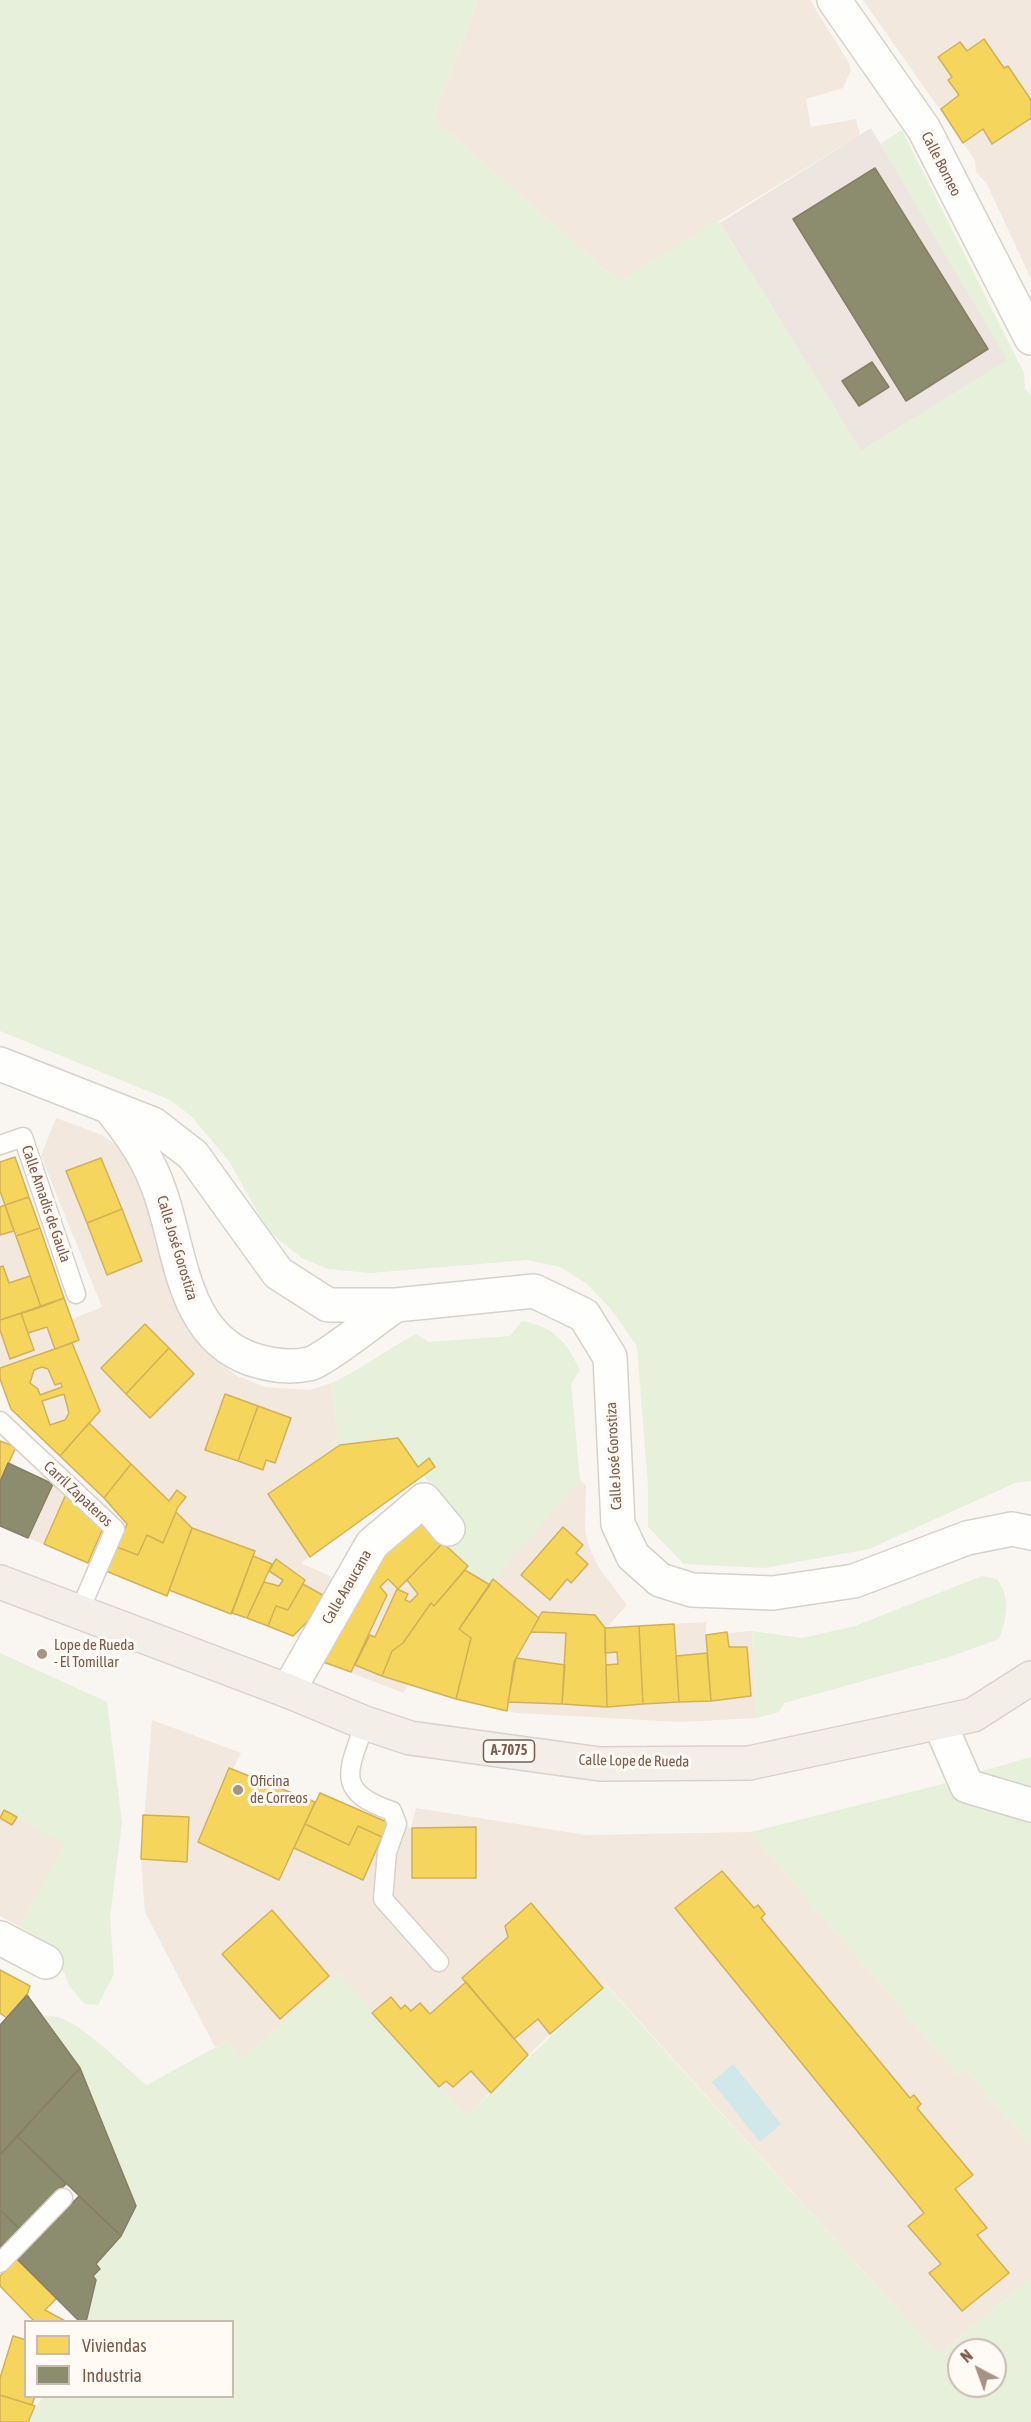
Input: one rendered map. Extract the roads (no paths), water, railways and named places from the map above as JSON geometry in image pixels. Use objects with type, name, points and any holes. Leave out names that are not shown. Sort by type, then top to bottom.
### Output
[{"type":"main road","name":"Calle Lope de Rueda","points":[[0,1582],[288,1691],[365,1723],[410,1738],[600,1764],[749,1763],[940,1724],[973,1715],[1031,1678]]},
{"type":"main road","name":"A-7075","points":[[973,1715],[1031,1707]]},
{"type":"street","name":"Calle Borneo","points":[[834,0],[924,129],[1031,338]]},
{"type":"street","name":"Calle José Gorostiza","points":[[0,1064],[153,1124],[193,1155],[278,1273],[328,1305],[396,1305],[534,1291],[584,1315],[610,1357],[618,1524],[633,1556],[660,1580],[692,1590],[773,1593],[854,1581],[967,1538],[1012,1529],[1031,1533]]},
{"type":"street","name":"Calle José Gorostiza","points":[[108,1105],[140,1145],[161,1194],[189,1297],[207,1329],[235,1354],[268,1365],[311,1364],[396,1305]]},
{"type":"street","name":"Calle Araucana","points":[[288,1691],[372,1544],[424,1500],[448,1529]]},
{"type":"street","points":[[940,1724],[967,1785],[1031,1805]]},
{"type":"street","points":[[0,1938],[46,1962]]},
{"type":"lane","name":"Calle Amadis de Gaula","points":[[0,1145],[23,1137],[76,1294]]},
{"type":"lane","name":"Carril Zapateros","points":[[0,1421],[115,1529],[79,1612]]},
{"type":"lane","points":[[365,1723],[349,1773],[355,1790],[372,1804],[392,1811],[397,1824],[387,1852],[383,1899],[439,1962]]},
{"type":"lane","points":[[0,2263],[63,2199]]},
{"type":"water","points":[[733,2064],[781,2124],[760,2142],[712,2082]]},
{"type":"place","name":"Lope de Rueda - El Tomillar","points":[[42,1654]]},
{"type":"place","name":"Oficina de Correos","points":[[238,1790]]}]
